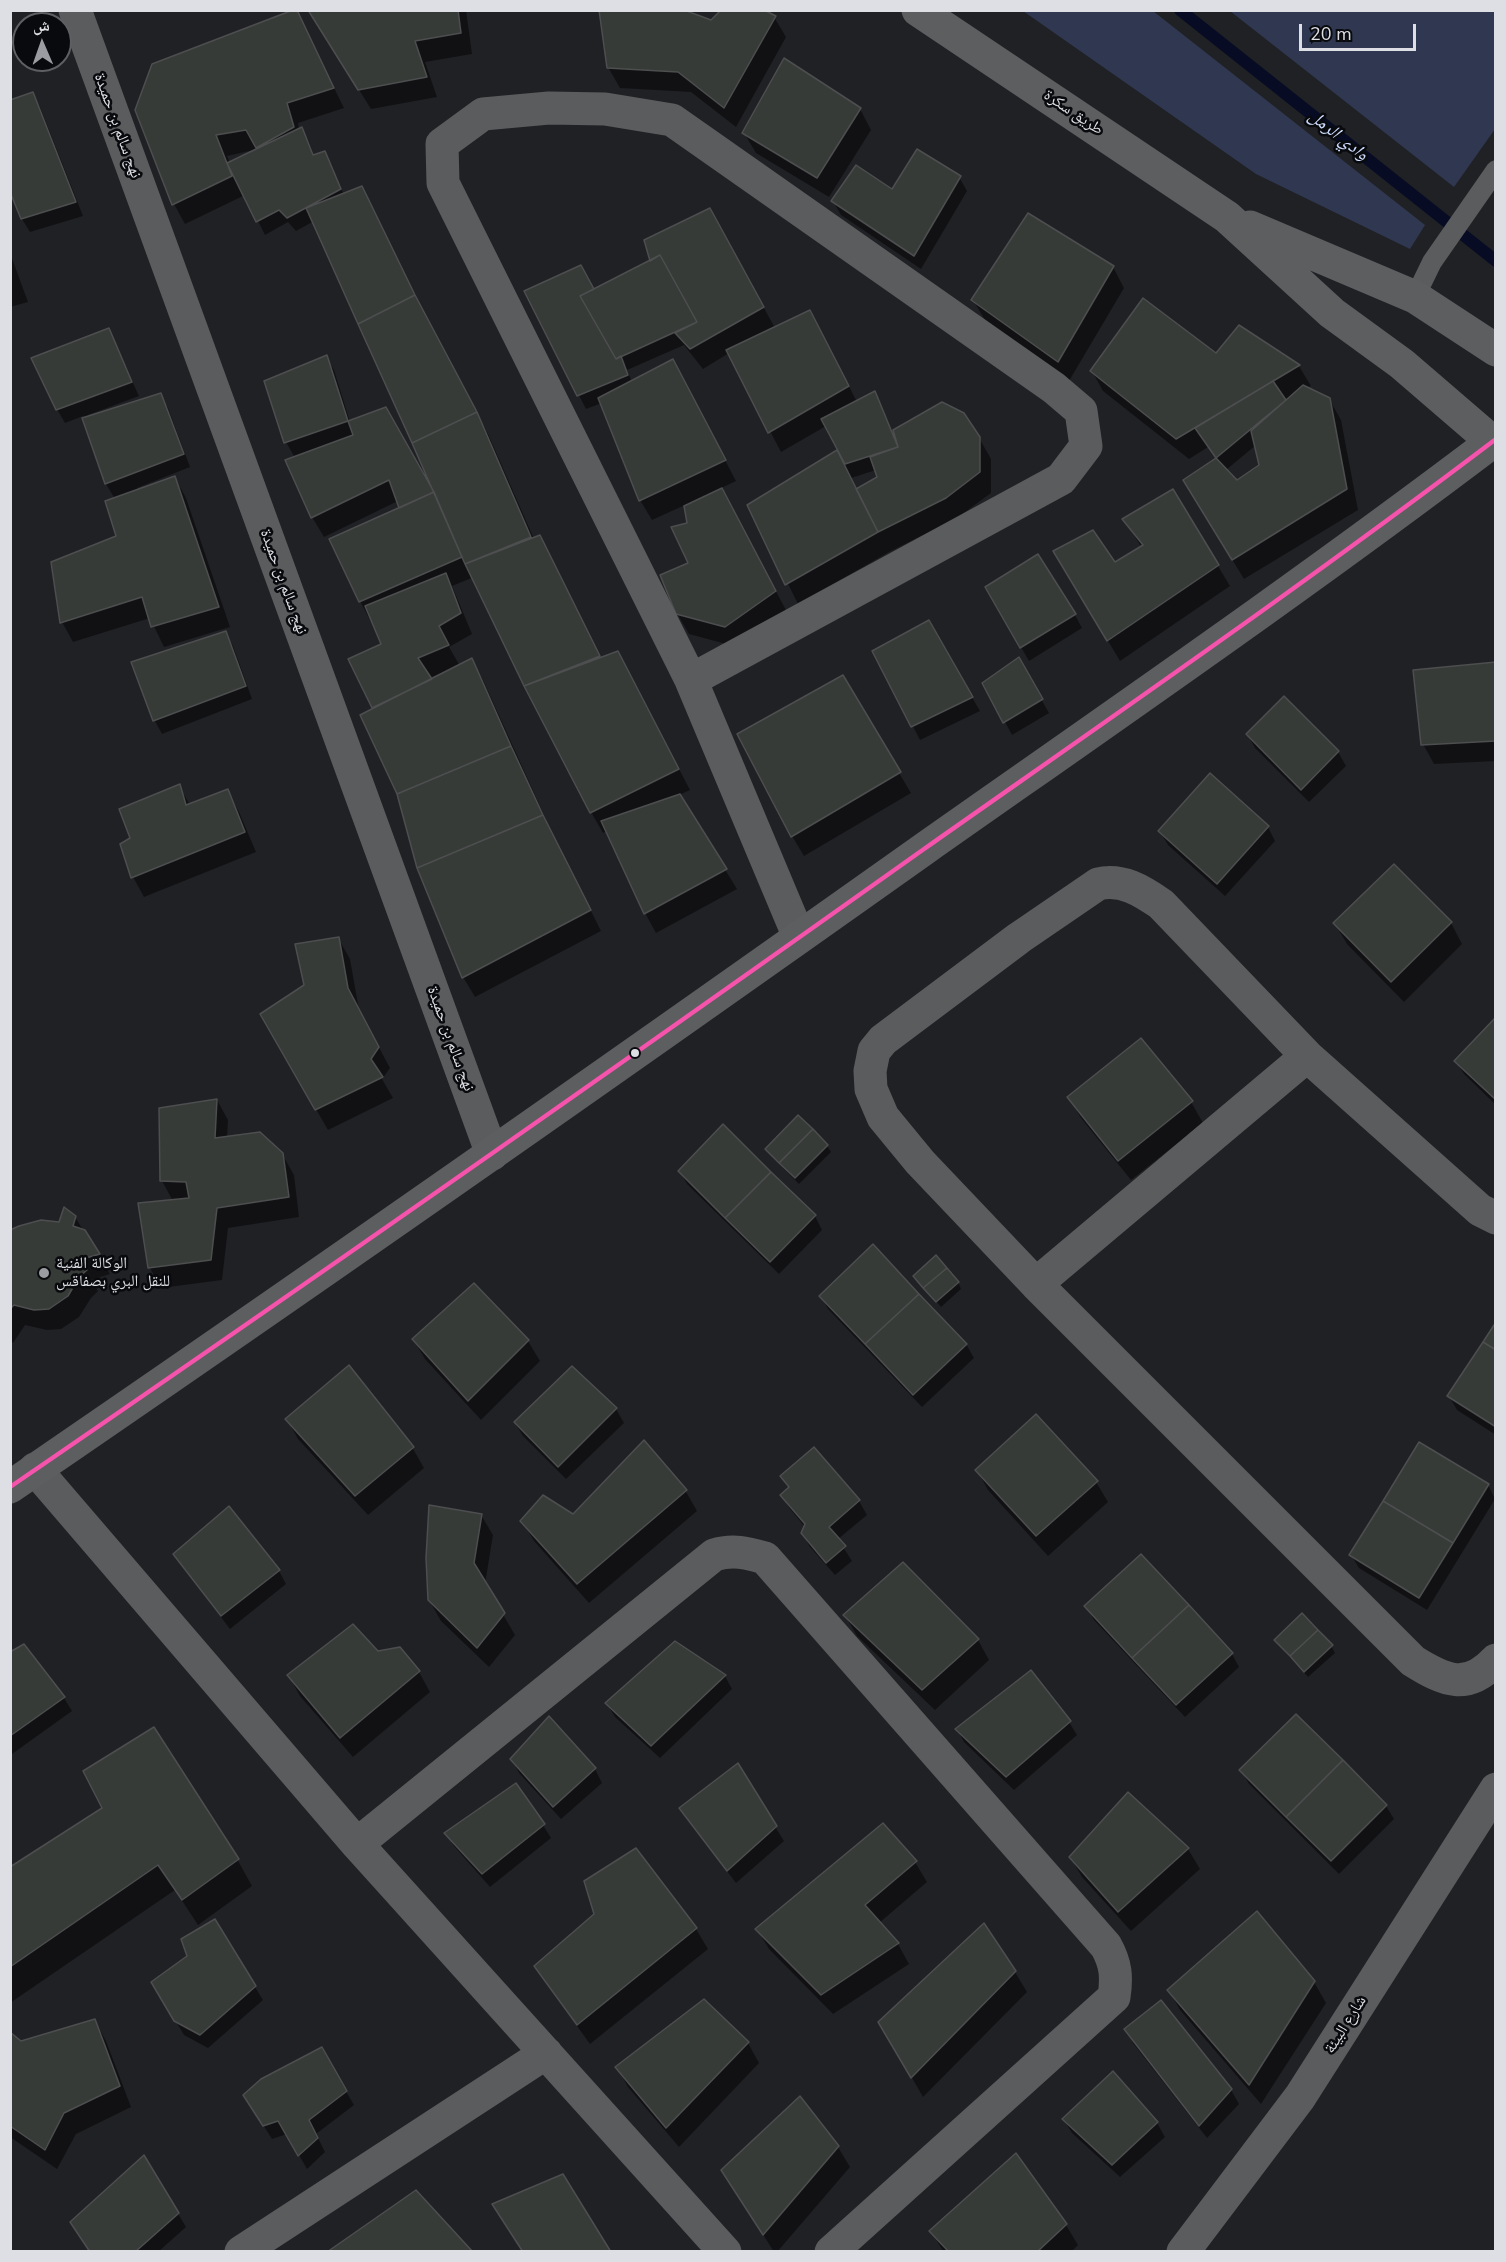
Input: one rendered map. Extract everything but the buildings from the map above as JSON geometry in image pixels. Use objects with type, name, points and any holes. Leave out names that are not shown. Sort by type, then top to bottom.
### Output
[{"type":"main road","name":"طريق سكرة","points":[[918,10],[1227,217]]},
{"type":"main road","points":[[19,1476],[492,1154],[1316,572],[1494,442],[1402,364],[1332,313],[1227,217]]},
{"type":"main road","points":[[1227,217],[1415,297],[1496,350]]},
{"type":"street","name":"نهج سالم بن حميدة","points":[[75,10],[492,1154]]},
{"type":"street","points":[[691,680],[1061,479],[1086,446],[1081,411],[1054,388],[672,120],[605,110],[549,108],[483,114],[442,144],[443,183],[691,680],[799,938]]},
{"type":"street","points":[[1496,1218],[1480,1209],[1307,1056],[1161,904],[1141,891],[1125,885],[1107,882],[1098,884],[1019,938],[883,1040],[874,1051],[870,1071],[871,1089],[883,1118],[920,1162],[1036,1284],[1413,1661],[1432,1672],[1456,1681],[1476,1676],[1496,1660]]},
{"type":"street","points":[[1036,1284],[1307,1056]]},
{"type":"street","points":[[19,1476],[357,1844],[725,2252]]},
{"type":"street","points":[[357,1844],[714,1555],[728,1551],[745,1552],[765,1558],[1106,1947],[1114,1962],[1116,1980],[1114,1997],[831,2252]]},
{"type":"street","name":"شارع البيئة","points":[[1183,2252],[1300,2097],[1496,1789]]},
{"type":"street","points":[[241,2252],[546,2053]]},
{"type":"lane","points":[[1415,297],[1432,262],[1496,170]]},
{"type":"shaded area","points":[[1023,11],[1153,11],[1425,225],[1410,249],[1256,174]]},
{"type":"shaded area","points":[[1230,11],[1495,11],[1495,129],[1454,187]]},
{"type":"waterway","name":"وادي الرمل","points":[[1180,10],[1496,261]]},
{"type":"transit line","points":[[10,1487],[468,1170],[1140,697],[1355,544],[1496,439]]},
{"type":"place","name":"الوكالة الفنية للنقل البري بصفاقس","points":[[44,1273]]}]
